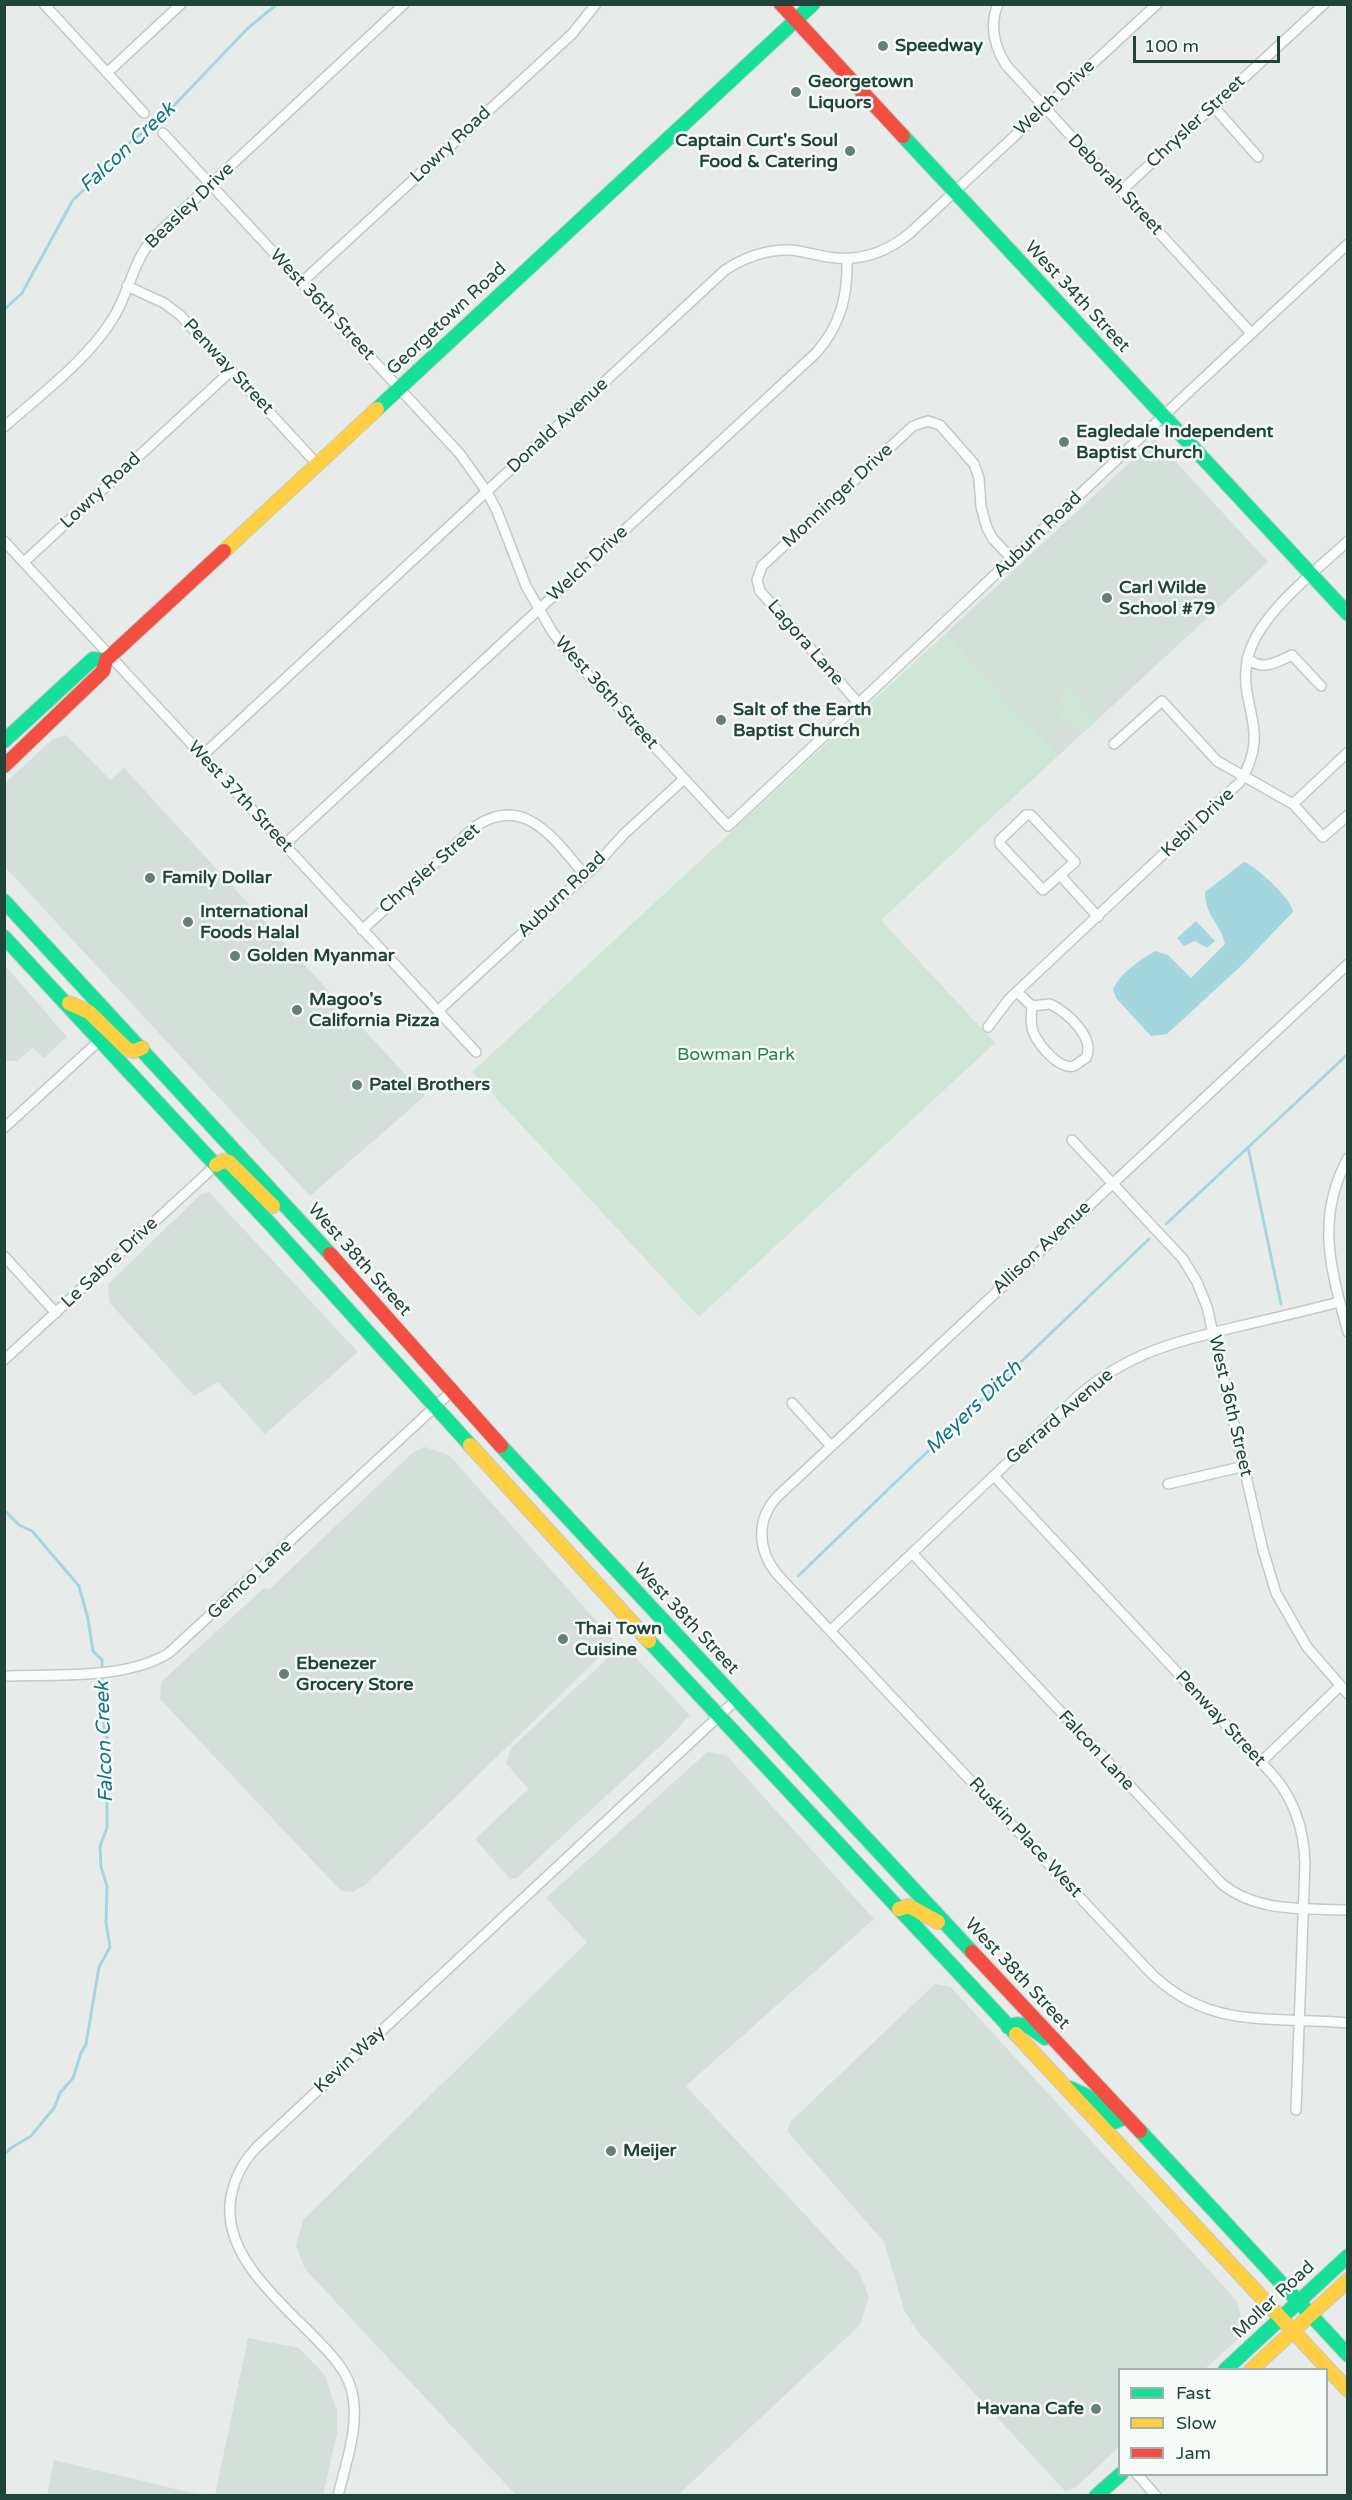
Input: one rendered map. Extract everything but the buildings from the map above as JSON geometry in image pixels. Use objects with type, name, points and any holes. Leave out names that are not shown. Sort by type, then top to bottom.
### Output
[{"type":"main road","name":"West 34th Street","points":[[781,4],[1347,614]]},
{"type":"main road","name":"Georgetown Road","points":[[4,766],[103,671],[108,657],[813,4]]},
{"type":"main road","name":"Georgetown Road","points":[[4,741],[93,660],[108,657]]},
{"type":"main road","name":"West 38th Street","points":[[4,901],[314,1236],[508,1454],[1347,2355]]},
{"type":"main road","points":[[4,937],[216,1165],[719,1717],[1326,2368]]},
{"type":"main road","points":[[63,1001],[89,1012],[127,1049],[134,1051],[142,1048]]},
{"type":"main road","points":[[216,1165],[223,1161],[229,1162],[272,1206],[314,1236]]},
{"type":"main road","points":[[899,1909],[909,1906],[946,1926]]},
{"type":"main road","points":[[1008,2026],[1020,2022],[1060,2047]]},
{"type":"main road","points":[[1062,2084],[1089,2097],[1114,2122],[1126,2117]]},
{"type":"main road","name":"Moller Road","points":[[1227,2368],[1347,2256]]},
{"type":"main road","name":"Moller Road","points":[[1253,2368],[1347,2280]]},
{"type":"main road","points":[[1328,2370],[1347,2390]]},
{"type":"main road","points":[[1096,2496],[1120,2476]]},
{"type":"street","points":[[44,4],[144,113]]},
{"type":"street","points":[[107,73],[181,4]]},
{"type":"street","name":"Beasley Drive","points":[[4,428],[93,345],[116,315],[140,256],[150,242],[404,4]]},
{"type":"street","name":"Lowry Road","points":[[301,283],[572,34],[596,4]]},
{"type":"street","name":"Deborah Street","points":[[998,4],[993,29],[996,46],[1006,65],[1251,333]]},
{"type":"street","name":"Welch Drive","points":[[954,191],[1157,4]]},
{"type":"street","name":"Chrysler Street","points":[[1121,191],[1324,4]]},
{"type":"street","points":[[1213,106],[1258,157]]},
{"type":"street","name":"West 36th Street","points":[[163,133],[460,454],[487,492],[501,521],[522,578],[538,610],[563,648],[728,826]]},
{"type":"street","name":"Donald Avenue","points":[[202,756],[725,270],[749,257],[780,250],[847,258],[878,252],[899,242],[954,191]]},
{"type":"street","name":"Auburn Road","points":[[728,826],[1347,244]]},
{"type":"street","name":"Welch Drive","points":[[284,845],[822,346],[837,322],[843,305],[847,287],[847,258]]},
{"type":"street","name":"Penway Street","points":[[127,286],[161,301],[175,311],[317,464]]},
{"type":"street","name":"Lowry Road","points":[[24,562],[231,371]]},
{"type":"street","name":"Monninger Drive","points":[[757,580],[762,566],[914,426],[928,421],[940,425],[974,464],[980,478],[982,514],[987,528],[993,539],[1012,559]]},
{"type":"street","name":"West 37th Street","points":[[4,541],[108,657],[476,1052]]},
{"type":"street","name":"Kebil Drive","points":[[988,1027],[1017,992],[1231,792],[1244,776],[1252,756],[1255,737],[1255,723],[1246,684],[1247,658],[1252,642],[1262,624],[1347,542]]},
{"type":"street","name":"Lagora Lane","points":[[757,580],[760,591],[859,704]]},
{"type":"street","points":[[1247,658],[1257,664],[1266,665],[1292,655],[1321,686]]},
{"type":"street","points":[[1114,744],[1162,701],[1217,761],[1293,804],[1323,837],[1347,814]]},
{"type":"street","points":[[1293,804],[1347,752]]},
{"type":"street","name":"Auburn Road","points":[[439,1010],[585,875],[624,834],[684,779]]},
{"type":"street","points":[[1026,814],[1031,815],[1075,862],[1060,875],[1043,890],[1000,844],[1000,840],[1026,814]]},
{"type":"street","name":"Chrysler Street","points":[[362,930],[476,826],[496,817],[519,817],[540,825],[585,875]]},
{"type":"street","points":[[1060,875],[1098,917]]},
{"type":"street","name":"Allison Avenue","points":[[762,1546],[762,1523],[772,1502],[1347,964]]},
{"type":"street","points":[[1017,992],[1032,1006],[1050,1004],[1073,1023],[1085,1035],[1089,1045],[1086,1058],[1075,1065],[1067,1066],[1052,1056],[1034,1035],[1031,1024],[1032,1006]]},
{"type":"street","points":[[4,1128],[100,1040]]},
{"type":"street","name":"West 36th Street","points":[[1072,1140],[1189,1268],[1206,1303],[1263,1550],[1276,1593],[1297,1633],[1312,1655],[1344,1690]]},
{"type":"street","points":[[1347,1158],[1335,1189],[1328,1227],[1329,1256],[1347,1332]]},
{"type":"street","name":"Le Sabre Drive","points":[[4,1360],[216,1165]]},
{"type":"street","points":[[4,1256],[56,1312]]},
{"type":"street","name":"Gerrard Avenue","points":[[831,1630],[1077,1397],[1109,1372],[1161,1346],[1339,1302]]},
{"type":"street","name":"Gemco Lane","points":[[4,1676],[118,1671],[149,1664],[182,1644],[452,1391]]},
{"type":"street","points":[[792,1403],[831,1446]]},
{"type":"street","points":[[1168,1484],[1245,1466]]},
{"type":"street","name":"Penway Street","points":[[994,1476],[1286,1791],[1301,1826],[1305,1863],[1296,2110]]},
{"type":"street","name":"Ruskin Place West","points":[[762,1546],[774,1570],[1164,1984],[1192,2003],[1228,2016],[1253,2020],[1347,2023]]},
{"type":"street","name":"Falcon Lane","points":[[912,1553],[1211,1875],[1229,1889],[1249,1900],[1276,1907],[1347,1910]]},
{"type":"street","points":[[1261,1762],[1344,1690]]},
{"type":"street","name":"Kevin Way","points":[[338,2496],[354,2427],[354,2404],[350,2386],[337,2362],[252,2270],[239,2251],[233,2234],[230,2211],[233,2187],[240,2170],[256,2148],[736,1700]]},
{"type":"street","points":[[1138,2476],[1156,2496]]},
{"type":"shaded area","name":"Carl Wilde School #79","points":[[1155,439],[1268,562],[1058,756],[945,634]]},
{"type":"shaded area","points":[[66,735],[110,780],[124,768],[425,1096],[310,1196],[5,867],[5,783],[53,739]]},
{"type":"shaded area","points":[[4,964],[67,1037],[44,1058],[32,1048],[18,1061],[5,1061]]},
{"type":"shaded area","points":[[209,1192],[358,1352],[265,1434],[218,1382],[194,1396],[109,1302],[108,1284],[201,1194]]},
{"type":"shaded area","points":[[425,1447],[449,1455],[615,1642],[365,1885],[353,1892],[341,1891],[160,1699],[161,1682],[264,1588],[270,1589],[412,1453]]},
{"type":"shaded area","points":[[623,1644],[690,1715],[669,1738],[517,1878],[510,1879],[475,1839],[528,1789],[506,1763],[511,1748]]},
{"type":"shaded area","points":[[707,1752],[726,1755],[874,1919],[686,2086],[860,2274],[869,2297],[860,2325],[678,2495],[516,2495],[305,2269],[296,2246],[303,2220],[587,1942],[546,1898]]},
{"type":"shaded area","points":[[935,1984],[951,1987],[1237,2301],[1245,2333],[1206,2368],[1118,2368],[1118,2448],[1075,2488],[1065,2491],[918,2332],[904,2310],[884,2242],[787,2131],[791,2121]]},
{"type":"shaded area","points":[[248,2338],[299,2348],[324,2374],[337,2411],[337,2434],[323,2495],[215,2495]]},
{"type":"shaded area","points":[[54,2460],[201,2495],[47,2495]]},
{"type":"green space","name":"Bowman Park","points":[[945,634],[1058,756],[881,920],[995,1043],[699,1317],[472,1072]]},
{"type":"green space","points":[[1068,686],[1098,719],[1085,732],[1078,733],[1070,724],[1066,728],[1058,719],[1061,716],[1056,709],[1060,694]]},
{"type":"water","points":[[1244,862],[1273,884],[1287,900],[1293,912],[1242,965],[1167,1034],[1151,1036],[1116,998],[1113,989],[1116,983],[1126,972],[1155,951],[1168,955],[1191,978],[1225,944],[1210,914],[1205,892]]},
{"type":"water","points":[[1196,921],[1215,941],[1207,948],[1195,941],[1184,946],[1177,938]]},
{"type":"waterway","name":"Falcon Creek","points":[[4,310],[22,293],[73,200],[100,175],[119,151],[164,116],[247,29],[277,4]]},
{"type":"waterway","name":"Meyers Ditch","points":[[1166,1224],[1348,1054]]},
{"type":"waterway","points":[[1248,1147],[1281,1304]]},
{"type":"waterway","name":"Meyers Ditch","points":[[798,1576],[1149,1239]]},
{"type":"waterway","name":"Falcon Creek","points":[[4,1510],[19,1525],[32,1531],[79,1586],[88,1619],[93,1651],[102,1660],[102,1680],[106,1695],[105,1755],[110,1770],[107,1783],[107,1828],[100,1846],[101,1867],[107,1886],[106,1923],[110,1947],[99,1967],[86,2044],[73,2078],[60,2093],[54,2108],[31,2136],[4,2154]]},
{"type":"traffic: fast","points":[[377,409],[813,4]]},
{"type":"traffic: fast","points":[[903,136],[1348,614]]},
{"type":"traffic: fast","points":[[4,741],[93,659],[106,660]]},
{"type":"traffic: fast","points":[[4,901],[330,1254]]},
{"type":"traffic: fast","points":[[4,937],[273,1227],[470,1445]]},
{"type":"traffic: fast","points":[[501,1446],[972,1952]]},
{"type":"traffic: fast","points":[[649,1641],[1016,2034]]},
{"type":"traffic: fast","points":[[1008,2027],[1023,2025],[1045,2038]]},
{"type":"traffic: fast","points":[[1070,2088],[1089,2097],[1114,2122],[1126,2117]]},
{"type":"traffic: fast","points":[[1140,2131],[1348,2355]]},
{"type":"traffic: fast","points":[[1227,2368],[1348,2256]]},
{"type":"traffic: fast","points":[[1096,2496],[1119,2476]]},
{"type":"traffic: slow","points":[[224,551],[377,409]]},
{"type":"traffic: slow","points":[[69,1003],[89,1012],[127,1049],[134,1051],[142,1048]]},
{"type":"traffic: slow","points":[[216,1165],[223,1161],[229,1162],[273,1206]]},
{"type":"traffic: slow","points":[[470,1445],[649,1641]]},
{"type":"traffic: slow","points":[[899,1909],[909,1906],[938,1922]]},
{"type":"traffic: slow","points":[[1016,2034],[1327,2368]]},
{"type":"traffic: slow","points":[[1253,2368],[1348,2280]]},
{"type":"traffic: slow","points":[[1328,2369],[1348,2390]]},
{"type":"traffic: jam","points":[[781,4],[903,136]]},
{"type":"traffic: jam","points":[[4,766],[103,671],[106,660],[224,551]]},
{"type":"traffic: jam","points":[[330,1254],[501,1446]]},
{"type":"traffic: jam","points":[[972,1952],[1140,2131]]},
{"type":"place","name":"Speedway","points":[[883,46]]},
{"type":"place","name":"Georgetown Liquors","points":[[796,92]]},
{"type":"place","name":"Captain Curt's Soul Food & Catering","points":[[850,151]]},
{"type":"place","name":"Eagledale Independent Baptist Church","points":[[1064,442]]},
{"type":"place","name":"Carl Wilde School #79","points":[[1107,598]]},
{"type":"place","name":"Salt of the Earth Baptist Church","points":[[721,720]]},
{"type":"place","name":"Family Dollar","points":[[150,878]]},
{"type":"place","name":"International Foods Halal","points":[[188,922]]},
{"type":"place","name":"Golden Myanmar","points":[[235,956]]},
{"type":"place","name":"Magoo's California Pizza","points":[[297,1010]]},
{"type":"place","name":"Patel Brothers","points":[[357,1085]]},
{"type":"place","name":"Thai Town Cuisine","points":[[563,1639]]},
{"type":"place","name":"Ebenezer Grocery Store","points":[[284,1674]]},
{"type":"place","name":"Meijer","points":[[611,2151]]},
{"type":"place","name":"Havana Cafe","points":[[1096,2409]]}]
